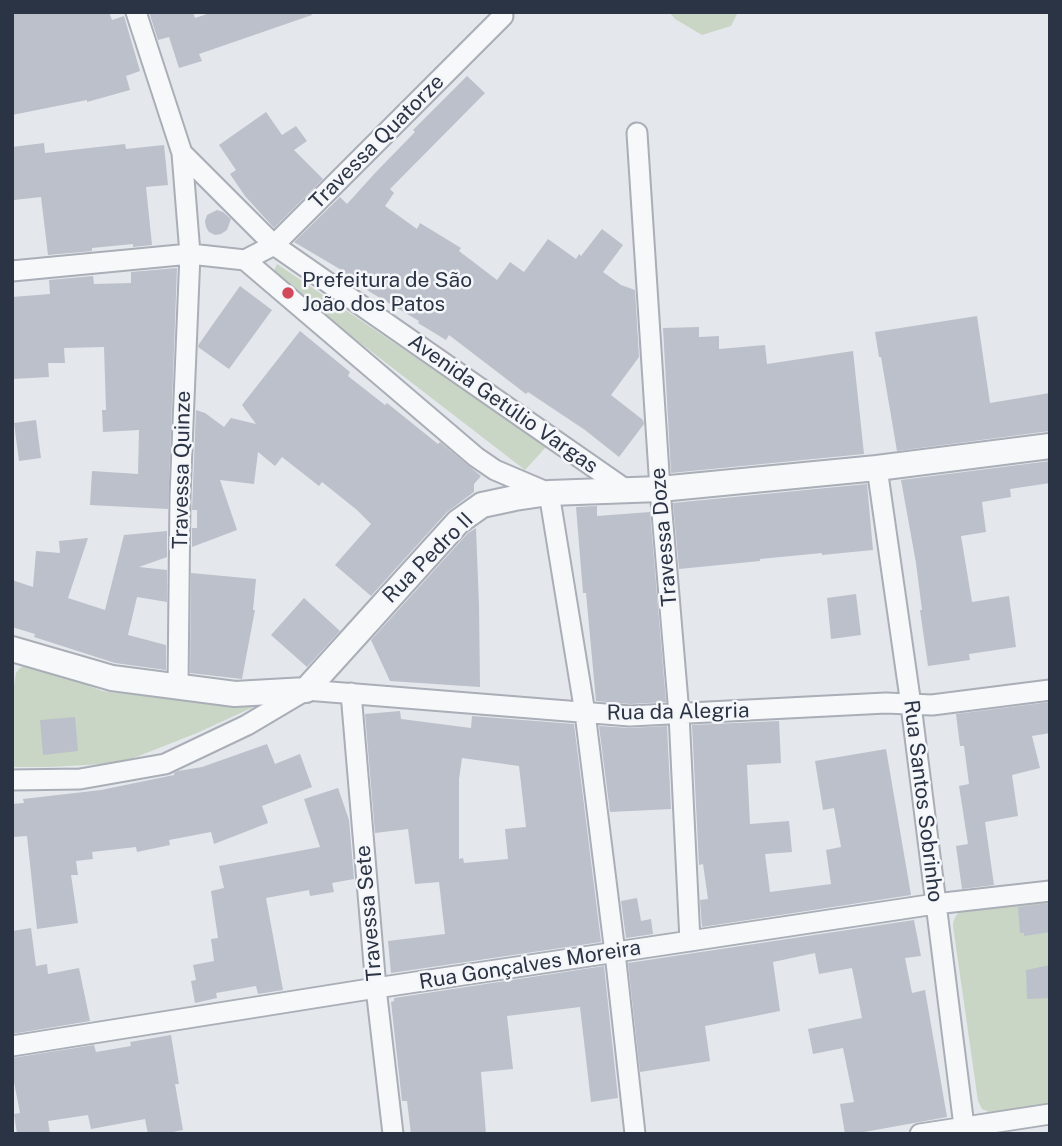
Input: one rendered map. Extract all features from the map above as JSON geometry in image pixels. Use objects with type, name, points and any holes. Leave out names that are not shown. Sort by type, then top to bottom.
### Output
[{"type":"street","points":[[136,12],[182,153]]},
{"type":"street","name":"Travessa Quatorze","points":[[245,260],[274,245],[503,16]]},
{"type":"street","name":"Travessa Doze","points":[[637,133],[660,489],[679,714],[690,941]]},
{"type":"street","name":"Avenida Getúlio Vargas","points":[[182,153],[274,245],[628,491]]},
{"type":"street","name":"Travessa Quinze","points":[[178,687],[180,496],[190,254],[182,153]]},
{"type":"street","points":[[12,271],[190,254],[245,260],[476,457],[495,470],[549,493],[585,713],[635,1134]]},
{"type":"street","name":"Rua Pedro II","points":[[306,690],[458,522],[482,505],[549,493],[660,489],[877,468],[1050,446]]},
{"type":"street","name":"Rua Santos Sobrinho","points":[[877,468],[911,705],[964,1130]]},
{"type":"street","points":[[12,649],[112,678],[235,694],[306,690]]},
{"type":"street","points":[[12,780],[80,779],[165,764],[247,725],[306,690]]},
{"type":"street","name":"Rua da Alegria","points":[[306,690],[630,716],[886,703],[932,705],[1050,690]]},
{"type":"street","name":"Travessa Sete","points":[[351,693],[376,988],[393,1134]]},
{"type":"street","name":"Rua Gonçalves Moreira","points":[[12,1046],[936,904],[1050,891]]},
{"type":"street","points":[[920,1134],[964,1130],[1050,1114]]},
{"type":"green space","points":[[669,12],[738,12],[731,26],[702,35],[675,19]]},
{"type":"green space","points":[[277,264],[547,446],[525,470],[272,275]]},
{"type":"green space","points":[[29,664],[102,691],[258,705],[121,763],[15,767],[12,766],[12,698],[16,673]]},
{"type":"green space","points":[[1050,898],[1050,1106],[989,1112],[982,1109],[978,1101],[954,920],[965,909]]},
{"type":"building","points":[[12,12],[109,12],[112,20],[124,16],[140,71],[126,76],[130,90],[87,102],[12,115]]},
{"type":"building","points":[[149,12],[193,12],[195,18],[213,12],[311,12],[312,15],[199,54],[202,61],[179,68],[169,37],[158,40]]},
{"type":"building","points":[[467,76],[485,93],[390,189],[394,193],[385,206],[417,229],[420,223],[461,248],[459,251],[497,280],[510,262],[524,272],[548,239],[576,259],[602,229],[623,245],[603,272],[621,285],[635,290],[639,357],[611,395],[643,420],[644,424],[619,457],[585,430],[528,392],[526,394],[449,335],[446,340],[294,242],[340,197],[347,204],[415,132],[413,130]]},
{"type":"building","points":[[266,112],[282,135],[296,126],[307,141],[294,150],[323,179],[274,228],[245,196],[230,174],[236,170],[219,145]]},
{"type":"building","points":[[44,143],[45,153],[125,144],[126,149],[164,145],[168,185],[146,187],[152,245],[133,247],[133,244],[48,255],[41,197],[14,200],[12,173],[12,147]]},
{"type":"building","points":[[217,210],[231,219],[227,230],[215,235],[209,232],[205,221],[207,215]]},
{"type":"building","points":[[177,268],[168,509],[90,505],[92,471],[138,474],[139,430],[103,432],[102,410],[106,410],[104,347],[64,348],[65,363],[48,363],[49,377],[12,379],[12,297],[50,294],[49,280],[93,276],[94,284],[131,283],[131,272]]},
{"type":"building","points":[[240,286],[272,310],[229,369],[198,347]]},
{"type":"building","points":[[977,316],[990,403],[1050,393],[1050,431],[897,451],[875,332]]},
{"type":"building","points":[[699,327],[699,337],[719,336],[719,349],[765,345],[767,364],[853,351],[864,454],[671,473],[663,328]]},
{"type":"building","points":[[300,331],[350,372],[348,376],[438,444],[440,442],[481,476],[474,484],[474,492],[447,512],[371,596],[335,565],[371,524],[322,482],[319,486],[282,457],[275,466],[258,452],[254,484],[220,480],[237,530],[192,547],[192,528],[197,528],[197,510],[192,510],[196,410],[205,413],[224,427],[231,418],[256,424],[242,405]]},
{"type":"building","points":[[36,420],[41,458],[19,461],[14,423]]},
{"type":"building","points":[[1050,461],[1050,483],[1010,489],[1011,497],[982,502],[986,532],[961,536],[972,602],[1009,596],[1016,647],[969,654],[970,660],[928,666],[916,563],[901,480]]},
{"type":"building","points":[[867,484],[873,550],[679,569],[673,503]]},
{"type":"building","points":[[597,506],[597,516],[650,512],[666,702],[630,704],[596,701],[576,507]]},
{"type":"building","points":[[476,528],[480,687],[390,681],[371,640],[468,533]]},
{"type":"building","points":[[167,531],[167,557],[139,567],[167,570],[167,602],[137,597],[128,635],[166,645],[166,670],[115,663],[34,637],[35,634],[12,627],[12,580],[33,587],[36,551],[60,553],[59,541],[88,538],[68,598],[105,610],[124,535]]},
{"type":"building","points":[[191,573],[256,579],[255,610],[242,679],[190,673]]},
{"type":"building","points":[[856,594],[861,635],[831,639],[827,598]]},
{"type":"building","points":[[304,598],[340,631],[307,667],[271,635]]},
{"type":"building","points":[[1050,702],[1050,733],[1032,736],[1040,768],[1012,775],[1018,816],[985,822],[994,885],[962,889],[956,846],[968,844],[959,786],[969,784],[956,714]]},
{"type":"building","points":[[400,711],[401,719],[471,728],[472,716],[574,724],[601,942],[391,973],[388,941],[445,934],[439,882],[415,884],[408,829],[375,833],[365,714]],"holes":[[[462,758],[519,766],[526,827],[505,829],[508,859],[464,863],[463,858],[459,859],[459,779]]]},
{"type":"building","points":[[75,717],[78,751],[43,755],[40,720]]},
{"type":"building","points":[[779,721],[781,763],[747,765],[750,824],[789,821],[792,852],[765,854],[770,892],[831,884],[826,850],[841,847],[834,808],[823,810],[815,761],[886,749],[911,895],[702,927],[700,900],[708,899],[703,864],[699,865],[692,725]]},
{"type":"building","points":[[599,726],[667,726],[671,809],[610,812]]},
{"type":"building","points":[[267,744],[275,764],[300,754],[312,787],[262,806],[268,823],[214,844],[211,832],[169,840],[170,845],[137,852],[136,847],[92,852],[93,859],[76,861],[78,875],[71,875],[78,923],[37,929],[27,836],[12,837],[12,804],[24,803],[23,799],[101,790],[174,775],[178,771],[202,767]]},
{"type":"building","points":[[338,788],[349,820],[354,879],[332,883],[334,892],[310,896],[309,890],[266,898],[283,990],[258,994],[256,986],[216,993],[217,998],[195,1003],[191,981],[196,980],[193,965],[214,961],[211,939],[218,938],[211,891],[224,888],[219,866],[320,847],[304,799]]},
{"type":"building","points":[[637,898],[641,921],[651,919],[653,934],[626,938],[621,901]]},
{"type":"building","points":[[1050,903],[1050,932],[1024,936],[1024,933],[1020,933],[1018,907]]},
{"type":"building","points":[[914,920],[921,956],[905,958],[912,993],[925,990],[947,1117],[845,1134],[840,1104],[854,1102],[843,1048],[813,1054],[808,1029],[862,1018],[852,968],[819,974],[815,953],[773,962],[780,1011],[705,1026],[710,1061],[640,1072],[628,963]]},
{"type":"building","points":[[31,928],[36,966],[47,964],[48,974],[79,968],[90,1021],[12,1034],[12,931]]},
{"type":"building","points":[[1050,965],[1050,998],[1027,999],[1026,970]]},
{"type":"building","points":[[604,966],[618,1098],[591,1102],[580,1007],[507,1016],[513,1069],[481,1072],[486,1134],[411,1134],[407,1101],[402,1101],[391,1002],[394,998]]},
{"type":"building","points":[[171,1035],[179,1084],[175,1084],[183,1130],[148,1134],[145,1119],[91,1129],[88,1115],[48,1121],[50,1134],[17,1134],[14,1114],[20,1113],[12,1058],[94,1045],[96,1052],[131,1046],[130,1042]]},
{"type":"place","name":"Prefeitura de São João dos Patos","points":[[288,293]]}]
